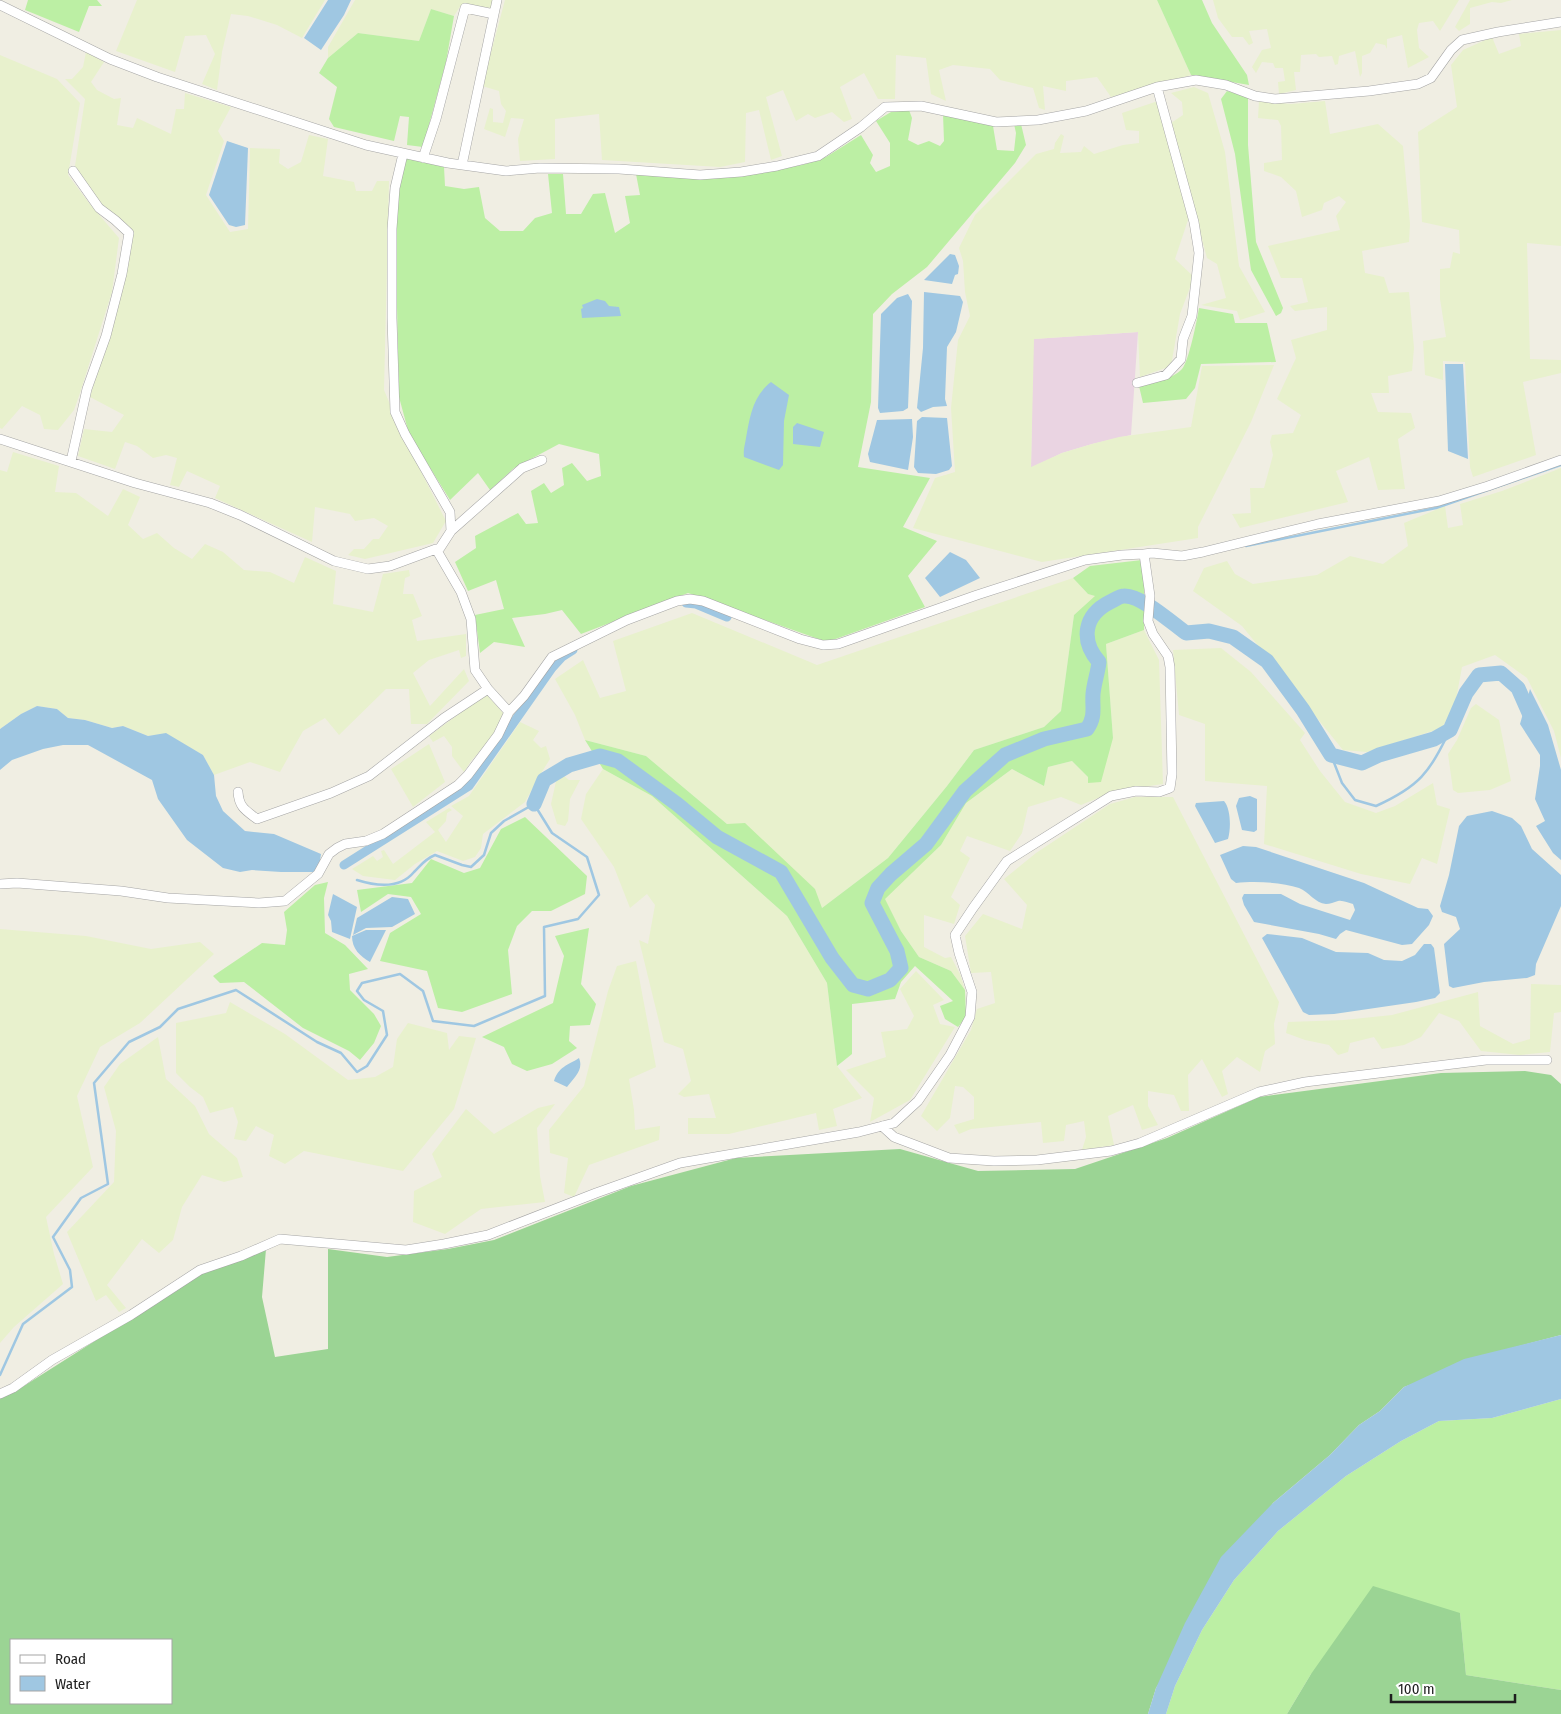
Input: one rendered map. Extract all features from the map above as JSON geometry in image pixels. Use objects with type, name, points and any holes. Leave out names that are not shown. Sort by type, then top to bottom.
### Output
[{"type":"street","points":[[462,165],[497,0]]},
{"type":"street","points":[[0,5],[110,58],[157,77],[366,145],[403,154],[506,171],[540,168],[619,169],[700,175],[740,172],[778,166],[818,156],[861,127],[885,107],[921,106],[996,122],[1038,120],[1086,111],[1157,87],[1196,80],[1226,85],[1256,96],[1275,99],[1369,91],[1418,84],[1431,78],[1451,50],[1462,40],[1561,22]]},
{"type":"street","points":[[422,158],[436,119],[465,8],[494,14]]},
{"type":"street","points":[[1137,383],[1166,376],[1180,359],[1183,340],[1192,316],[1199,253],[1194,222],[1157,87]]},
{"type":"street","points":[[403,154],[395,188],[392,229],[395,412],[405,434],[450,512],[451,530]]},
{"type":"street","points":[[71,461],[87,389],[106,336],[122,274],[129,233],[99,208],[73,171]]},
{"type":"street","points":[[0,439],[135,483],[210,503],[240,515],[334,561],[368,569],[390,566],[440,548],[451,530],[522,468],[542,460]]},
{"type":"street","points":[[0,884],[17,883],[121,891],[168,898],[250,903],[285,901],[318,874],[329,854],[337,848],[345,844],[366,841],[383,834],[458,785],[498,735],[509,712],[524,696],[552,657],[619,624],[677,601],[690,599],[703,601],[800,639],[823,645],[838,644],[977,595],[1085,560],[1122,554],[1152,552],[1182,556],[1318,524],[1439,501],[1561,460]]},
{"type":"street","points":[[436,549],[460,592],[471,619],[475,670],[488,690],[509,712]]},
{"type":"street","points":[[0,1394],[13,1388],[52,1360],[131,1315],[200,1270],[241,1256],[280,1239],[406,1250],[444,1244],[488,1235],[680,1163],[859,1132],[894,1123],[918,1101],[950,1055],[970,1017],[972,992],[958,954],[955,935],[1007,861],[1111,796],[1136,791],[1158,792],[1170,788],[1172,774],[1168,656],[1153,634],[1148,621],[1150,596],[1144,554]]},
{"type":"street","points":[[238,792],[239,801],[242,806],[257,819],[331,793],[369,776],[444,718],[488,690]]},
{"type":"street","points":[[882,1126],[894,1137],[949,1158],[994,1161],[1036,1160],[1111,1150],[1140,1143],[1258,1092],[1305,1082],[1486,1060],[1547,1060]]},
{"type":"shaded area","points":[[1138,332],[1131,435],[1062,453],[1031,468],[1033,339]]},
{"type":"green space","points":[[28,0],[97,0],[102,6],[89,6],[79,32],[25,10]]},
{"type":"green space","points":[[137,0],[325,0],[302,38],[277,25],[248,16],[231,14],[222,52],[217,90],[202,84],[215,54],[206,35],[185,36],[175,72],[116,51]]},
{"type":"green space","points":[[355,0],[494,0],[493,8],[461,5],[454,16],[431,9],[419,41],[358,33],[328,58],[328,47]]},
{"type":"green space","points":[[505,0],[1157,0],[1191,75],[1111,97],[1097,77],[1066,81],[1066,91],[1043,86],[1045,110],[1039,108],[1033,88],[1000,80],[990,69],[953,65],[939,70],[946,101],[931,94],[926,58],[896,55],[895,99],[878,99],[864,73],[840,87],[852,119],[844,122],[832,112],[815,118],[808,114],[796,121],[783,90],[766,97],[782,156],[771,160],[759,110],[746,113],[745,162],[720,167],[602,160],[599,114],[555,119],[555,159],[520,161],[518,139],[524,119],[511,118],[505,137],[484,129],[490,108],[493,109],[493,122],[503,123],[506,111],[501,104],[499,91],[482,86]]},
{"type":"green space","points":[[1157,0],[1202,0],[1212,23],[1247,75],[1249,85],[1191,75]]},
{"type":"green space","points":[[1213,0],[1459,0],[1440,31],[1433,21],[1419,23],[1417,30],[1419,48],[1429,57],[1408,68],[1402,35],[1387,39],[1387,49],[1385,45],[1376,43],[1370,53],[1362,56],[1362,73],[1360,77],[1355,51],[1339,56],[1338,64],[1335,65],[1332,56],[1301,55],[1300,72],[1294,72],[1296,90],[1279,94],[1278,82],[1285,81],[1283,68],[1275,68],[1273,63],[1262,62],[1256,73],[1252,67],[1262,50],[1271,48],[1267,29],[1249,31],[1253,43],[1249,45],[1243,37],[1232,37],[1218,18]]},
{"type":"green space","points":[[1470,0],[1512,0],[1501,3],[1492,2],[1470,8],[1470,24],[1459,31],[1455,27]]},
{"type":"green space","points":[[431,9],[454,16],[446,62],[423,147],[407,145],[409,117],[400,116],[394,141],[334,127],[329,119],[337,87],[319,73],[328,58],[358,33],[419,41]]},
{"type":"green space","points":[[1561,30],[1561,246],[1527,243],[1530,359],[1561,360],[1561,373],[1523,382],[1536,455],[1473,477],[1470,467],[1465,362],[1443,361],[1443,380],[1425,375],[1423,341],[1446,337],[1440,299],[1440,269],[1450,268],[1453,252],[1460,254],[1459,230],[1422,222],[1418,132],[1457,107],[1451,65],[1463,50],[1492,37],[1499,54],[1521,46],[1519,34]]},
{"type":"green space","points":[[86,52],[104,62],[91,82],[97,90],[114,99],[121,98],[117,125],[133,128],[137,118],[171,134],[176,109],[184,109],[185,93],[231,107],[218,131],[224,141],[206,195],[230,232],[248,229],[250,148],[280,149],[279,163],[288,169],[301,162],[309,135],[328,139],[323,176],[354,182],[356,191],[372,191],[377,181],[389,181],[384,390],[404,438],[446,521],[433,543],[365,559],[348,555],[354,549],[364,549],[373,539],[379,539],[388,526],[374,518],[355,521],[350,514],[315,507],[312,542],[215,498],[220,486],[187,471],[179,487],[170,485],[177,458],[166,455],[153,458],[137,446],[125,442],[115,469],[78,456],[84,429],[112,432],[124,415],[90,397],[120,297],[132,231],[105,209],[75,166],[85,99],[65,79],[72,79],[83,67]]},
{"type":"green space","points":[[0,55],[57,79],[80,103],[68,175],[119,238],[112,292],[79,396],[74,410],[58,430],[44,429],[40,415],[22,406],[2,429],[0,428]]},
{"type":"green space","points":[[1194,87],[1208,93],[1225,152],[1239,266],[1265,312],[1240,320],[1237,311],[1201,305],[1226,298],[1217,264],[1207,258],[1171,123],[1183,115],[1182,102],[1171,93]]},
{"type":"green space","points":[[1227,91],[1248,97],[1248,145],[1256,242],[1283,308],[1281,313],[1276,316],[1251,270],[1235,154],[1221,99]]},
{"type":"green space","points":[[1158,101],[1189,217],[1175,259],[1194,277],[1180,314],[1171,366],[1140,377],[1138,332],[1034,339],[1031,467],[1062,453],[1119,437],[1191,427],[1202,366],[1274,365],[1251,422],[1198,527],[1198,538],[1042,562],[913,528],[935,478],[955,472],[951,408],[958,340],[970,316],[965,292],[963,261],[959,248],[975,215],[1036,154],[1054,149],[1055,143],[1061,134],[1064,136],[1060,153],[1081,152],[1084,146],[1094,154],[1123,145],[1139,143],[1139,131],[1126,130],[1122,113]]},
{"type":"green space","points":[[1259,101],[1291,104],[1325,101],[1330,134],[1378,124],[1403,146],[1410,224],[1409,242],[1362,251],[1365,273],[1384,277],[1389,293],[1409,292],[1414,348],[1412,371],[1388,376],[1389,393],[1371,393],[1378,412],[1411,413],[1415,428],[1398,439],[1405,489],[1378,490],[1369,457],[1336,471],[1348,502],[1240,528],[1232,514],[1251,513],[1250,488],[1264,488],[1273,455],[1270,442],[1272,435],[1293,433],[1301,415],[1277,399],[1296,358],[1291,340],[1327,330],[1327,307],[1295,311],[1290,306],[1308,302],[1302,278],[1281,278],[1268,246],[1340,230],[1336,216],[1346,202],[1339,196],[1324,203],[1322,210],[1302,217],[1296,191],[1281,177],[1264,171],[1264,163],[1282,160],[1281,126],[1278,120],[1258,118]]},
{"type":"green space","points":[[909,110],[912,118],[908,140],[918,145],[929,141],[940,146],[944,141],[943,114],[979,121],[993,126],[997,150],[1014,151],[1016,133],[1014,124],[1021,124],[1026,145],[1015,163],[927,267],[892,294],[873,314],[871,402],[858,467],[930,478],[903,527],[937,541],[908,576],[925,607],[827,642],[688,593],[581,634],[562,610],[512,618],[525,647],[494,642],[480,653],[475,615],[504,609],[496,580],[468,591],[455,562],[476,548],[475,536],[518,513],[526,524],[538,523],[531,491],[544,483],[551,493],[564,485],[562,468],[572,463],[587,481],[601,476],[599,454],[559,444],[514,468],[490,490],[478,473],[450,500],[409,434],[399,397],[396,262],[398,185],[407,158],[444,167],[445,186],[464,189],[479,187],[485,218],[500,231],[523,231],[535,218],[552,213],[548,174],[563,174],[566,214],[581,214],[593,194],[605,193],[615,233],[630,223],[625,196],[640,195],[636,174],[746,175],[802,165],[826,157],[861,135],[873,155],[870,163],[876,172],[890,166],[890,143],[876,121],[891,112]]},
{"type":"green space","points":[[1199,308],[1233,314],[1235,323],[1267,323],[1276,362],[1201,364],[1195,388],[1186,399],[1143,403],[1139,386],[1168,378],[1178,373],[1185,365]]},
{"type":"green space","points":[[13,452],[59,466],[55,492],[76,493],[108,516],[123,489],[140,497],[128,525],[143,539],[157,533],[174,548],[192,559],[205,544],[223,552],[244,570],[270,572],[294,583],[305,557],[336,571],[333,604],[373,612],[383,574],[409,570],[410,576],[405,578],[403,594],[413,594],[422,616],[412,620],[417,641],[466,634],[466,656],[461,658],[459,650],[429,660],[413,673],[430,706],[464,669],[469,681],[427,724],[411,724],[409,689],[386,689],[339,735],[325,718],[303,731],[280,772],[250,762],[214,775],[203,755],[166,734],[148,736],[123,726],[112,728],[85,720],[68,718],[57,709],[37,706],[21,714],[0,729],[0,470],[7,472]]},
{"type":"green space","points":[[1561,468],[1561,758],[1554,731],[1527,678],[1495,655],[1462,667],[1455,705],[1442,728],[1367,752],[1343,750],[1242,626],[1193,591],[1204,568],[1227,561],[1235,574],[1253,584],[1317,575],[1350,556],[1383,564],[1408,546],[1404,523],[1445,506],[1448,528],[1463,525],[1460,504],[1502,491]]},
{"type":"green space","points":[[1142,560],[1144,630],[1106,644],[1113,738],[1101,782],[1088,783],[1088,777],[1072,761],[1048,767],[1044,786],[1012,769],[966,803],[941,845],[885,899],[901,931],[919,957],[951,971],[965,990],[966,1017],[958,1027],[945,1019],[940,1006],[953,1001],[915,966],[901,982],[895,999],[852,1004],[852,1054],[837,1066],[827,983],[787,916],[652,796],[603,769],[585,740],[646,756],[727,824],[745,823],[815,889],[822,908],[888,858],[974,750],[1044,727],[1061,711],[1074,615],[1095,596],[1088,594],[1073,578],[1090,566]]},
{"type":"green space","points":[[1073,578],[1088,594],[1096,596],[1074,615],[1061,711],[1044,727],[974,750],[888,858],[822,908],[646,756],[585,740],[575,715],[555,679],[583,660],[600,698],[626,691],[613,641],[692,613],[817,665]]},
{"type":"green space","points":[[1144,630],[1159,660],[1163,784],[1115,791],[1081,805],[1061,797],[1028,807],[1022,833],[1010,851],[967,836],[960,851],[970,858],[951,897],[960,905],[954,924],[924,915],[924,947],[945,958],[951,957],[960,974],[965,990],[951,971],[919,957],[901,931],[884,899],[941,845],[966,803],[1012,769],[1044,786],[1048,767],[1072,761],[1088,777],[1113,738],[1106,644]]},
{"type":"green space","points":[[1221,648],[1251,672],[1305,733],[1300,740],[1320,771],[1345,802],[1376,813],[1395,806],[1433,783],[1437,805],[1450,809],[1437,864],[1422,858],[1410,884],[1361,874],[1264,844],[1267,786],[1205,781],[1205,724],[1179,715],[1173,650]]},
{"type":"green space","points":[[486,694],[504,714],[490,740],[471,761],[464,772],[452,756],[452,747],[444,736],[433,742],[429,736]]},
{"type":"green space","points":[[1476,704],[1499,720],[1511,781],[1490,790],[1458,793],[1453,790],[1448,754],[1457,740],[1471,708]]},
{"type":"green space","points":[[520,722],[539,731],[533,740],[541,748],[546,746],[550,759],[525,802],[483,834],[481,848],[475,857],[463,861],[437,851],[415,864],[395,880],[363,876],[352,869],[373,856],[377,861],[383,857],[381,851],[384,850],[393,864],[435,832],[426,822],[449,808],[452,810],[447,813],[446,821],[438,830],[446,842],[463,816],[451,806],[469,796]]},
{"type":"green space","points":[[429,744],[445,782],[413,807],[391,769]]},
{"type":"green space","points":[[603,769],[652,796],[787,916],[827,983],[837,1066],[862,1098],[833,1109],[837,1126],[819,1130],[816,1113],[729,1134],[688,1134],[688,1118],[716,1118],[709,1094],[684,1097],[678,1094],[691,1081],[683,1049],[664,1042],[639,940],[648,944],[655,905],[647,894],[630,908],[614,867],[581,819],[586,794]]},
{"type":"green space","points":[[564,776],[569,780],[580,780],[570,799],[568,821],[565,826],[557,824],[551,804],[557,777]]},
{"type":"green space","points":[[1135,797],[1173,797],[1279,1002],[1274,1024],[1275,1044],[1265,1051],[1260,1072],[1237,1057],[1222,1071],[1228,1094],[1222,1097],[1202,1059],[1188,1075],[1189,1111],[1181,1111],[1174,1095],[1148,1091],[1148,1106],[1158,1125],[1142,1130],[1133,1105],[1108,1116],[1114,1145],[1082,1150],[1086,1137],[1084,1121],[1066,1125],[1064,1141],[1043,1143],[1041,1122],[971,1129],[959,1134],[954,1125],[974,1119],[974,1097],[963,1087],[955,1086],[950,1118],[937,1131],[921,1116],[971,1030],[977,1009],[995,1003],[991,972],[971,973],[965,936],[983,914],[1022,929],[1027,905],[1004,879],[1036,853],[1110,804]]},
{"type":"green space","points":[[525,817],[587,876],[585,894],[551,911],[532,911],[517,926],[508,950],[512,994],[462,1012],[438,1008],[427,971],[380,961],[390,933],[421,914],[411,897],[388,894],[361,912],[357,890],[412,883],[431,859],[464,873],[480,868],[501,829]]},
{"type":"green space","points":[[328,882],[324,898],[325,933],[345,945],[368,969],[349,974],[350,990],[374,1014],[381,1026],[374,1043],[360,1060],[349,1051],[303,1028],[244,982],[220,983],[213,976],[262,943],[285,945],[287,930],[284,912],[315,885]]},
{"type":"green space","points":[[589,928],[581,984],[596,1004],[590,1025],[570,1026],[569,1041],[577,1048],[552,1064],[527,1071],[512,1064],[504,1047],[482,1037],[553,1003],[564,956],[555,936]]},
{"type":"green space","points":[[0,929],[86,936],[151,949],[200,942],[214,954],[140,1023],[100,1047],[77,1096],[93,1167],[46,1217],[63,1284],[14,1327],[0,1343]]},
{"type":"green space","points":[[636,961],[656,1067],[629,1079],[635,1130],[660,1126],[659,1140],[589,1165],[574,1197],[564,1193],[568,1158],[550,1153],[549,1130],[584,1086],[608,991],[617,966]]},
{"type":"green space","points":[[916,971],[944,1000],[933,1005],[940,1024],[955,1027],[910,1100],[870,1122],[874,1098],[846,1070],[886,1057],[881,1032],[907,1029],[914,1016],[900,989]]},
{"type":"green space","points":[[1531,984],[1561,985],[1561,1012],[1554,1013],[1550,1052],[1520,1055],[1481,1051],[1459,1021],[1439,1013],[1421,1037],[1404,1045],[1382,1049],[1374,1037],[1350,1043],[1348,1052],[1338,1055],[1329,1045],[1305,1040],[1286,1033],[1288,1022],[1344,1020],[1392,1015],[1478,992],[1480,1026],[1513,1044],[1530,1039]]},
{"type":"green space","points":[[230,1002],[285,1034],[348,1080],[375,1077],[393,1067],[397,1039],[408,1023],[447,1033],[449,1050],[459,1036],[476,1038],[454,1109],[403,1171],[304,1151],[285,1164],[269,1156],[274,1135],[256,1126],[246,1141],[234,1139],[238,1122],[233,1107],[210,1113],[203,1097],[176,1073],[176,1023],[226,1013]]},
{"type":"green space","points":[[158,1037],[166,1079],[195,1106],[209,1134],[237,1158],[243,1177],[224,1182],[202,1175],[182,1207],[173,1240],[159,1253],[142,1239],[107,1285],[126,1308],[119,1312],[106,1295],[96,1301],[67,1232],[114,1182],[116,1131],[104,1087],[120,1064]]},
{"type":"green space","points":[[1525,1071],[1551,1075],[1561,1084],[1561,1335],[1508,1349],[1404,1387],[1380,1411],[1359,1425],[1330,1455],[1273,1503],[1156,1688],[1148,1714],[0,1714],[0,1397],[16,1391],[202,1273],[266,1249],[262,1297],[275,1357],[328,1349],[328,1249],[387,1257],[448,1249],[494,1240],[631,1186],[736,1158],[900,1149],[978,1171],[1075,1169],[1167,1138],[1259,1097],[1441,1073]]},
{"type":"green space","points":[[555,1104],[537,1128],[540,1176],[545,1202],[481,1209],[445,1234],[413,1222],[414,1191],[442,1177],[432,1154],[466,1109],[494,1134],[538,1108]]},
{"type":"green space","points":[[1561,1399],[1561,1690],[1466,1675],[1460,1613],[1311,1674],[1287,1714],[1166,1714],[1175,1686],[1202,1630],[1234,1580],[1278,1531],[1346,1476],[1401,1441],[1439,1421],[1492,1418]]},
{"type":"green space","points":[[1373,1586],[1460,1613],[1466,1675],[1561,1690],[1561,1714],[1287,1714],[1311,1674]]},
{"type":"water","points":[[328,0],[351,0],[344,15],[321,50],[304,38]]},
{"type":"water","points":[[227,141],[248,148],[245,225],[236,227],[229,225],[209,195]]},
{"type":"water","points":[[950,254],[955,255],[959,266],[958,274],[955,275],[952,284],[924,280]]},
{"type":"water","points":[[924,292],[960,296],[963,302],[956,332],[947,347],[945,399],[947,406],[933,407],[921,412],[917,408],[923,348]]},
{"type":"water","points":[[908,294],[912,301],[908,408],[903,411],[880,413],[878,408],[881,314],[897,298]]},
{"type":"water","points":[[597,299],[605,301],[609,306],[619,307],[621,316],[582,318],[582,305]]},
{"type":"water","points":[[1445,364],[1463,364],[1468,459],[1448,451]]},
{"type":"water","points":[[771,382],[789,395],[784,421],[783,465],[779,470],[744,457],[744,447],[753,407],[760,394]]},
{"type":"water","points":[[922,417],[947,418],[952,466],[949,470],[936,474],[918,473],[914,467],[917,421]]},
{"type":"water","points":[[912,419],[913,437],[908,470],[870,462],[868,454],[877,420]]},
{"type":"water","points":[[797,423],[824,432],[820,447],[793,444],[793,427]]},
{"type":"water","points":[[950,552],[966,560],[980,578],[940,597],[925,578]]},
{"type":"water","points":[[1530,689],[1548,725],[1561,770],[1561,860],[1553,853],[1536,826],[1545,821],[1535,799],[1540,755],[1520,724]]},
{"type":"water","points":[[37,706],[57,709],[68,718],[85,720],[112,728],[123,726],[148,736],[166,733],[203,755],[214,775],[216,796],[223,811],[245,831],[274,834],[321,854],[320,861],[314,872],[252,870],[240,872],[223,868],[187,840],[158,799],[152,780],[88,745],[63,745],[43,749],[12,760],[0,770],[0,729],[21,714]]},
{"type":"water","points":[[1250,796],[1257,799],[1257,830],[1254,832],[1242,830],[1236,806],[1239,798]]},
{"type":"water","points":[[1224,801],[1229,814],[1229,835],[1228,839],[1215,843],[1195,806],[1196,803]]},
{"type":"water","points":[[1492,811],[1512,818],[1521,826],[1532,849],[1561,875],[1561,906],[1536,964],[1535,975],[1527,978],[1484,982],[1453,988],[1449,986],[1444,944],[1460,929],[1456,917],[1442,912],[1440,906],[1449,875],[1459,826],[1467,816]]},
{"type":"water","points":[[1243,846],[1256,847],[1364,883],[1418,908],[1428,909],[1433,916],[1429,925],[1412,944],[1402,945],[1346,930],[1336,939],[1254,922],[1244,905],[1242,898],[1244,894],[1281,894],[1300,904],[1350,920],[1355,910],[1353,904],[1344,901],[1328,904],[1322,903],[1303,890],[1285,884],[1268,882],[1236,883],[1231,879],[1220,855]]},
{"type":"water","points":[[333,894],[357,907],[350,939],[332,932],[331,921],[328,915]]},
{"type":"water","points":[[392,897],[408,899],[415,914],[392,927],[366,928],[353,935],[357,918]]},
{"type":"water","points":[[366,930],[386,930],[370,962],[357,952],[352,941],[352,936]]},
{"type":"water","points":[[1267,934],[1302,938],[1336,952],[1368,953],[1384,960],[1402,961],[1415,955],[1424,944],[1431,944],[1434,948],[1440,993],[1435,998],[1416,1002],[1334,1014],[1309,1015],[1303,1012],[1262,938]]},
{"type":"water","points":[[579,1058],[579,1070],[567,1087],[554,1081],[561,1069]]},
{"type":"water","points":[[1561,1335],[1561,1399],[1492,1418],[1439,1421],[1401,1441],[1346,1476],[1278,1531],[1234,1580],[1202,1630],[1175,1686],[1166,1714],[1148,1714],[1156,1688],[1185,1623],[1221,1557],[1273,1503],[1330,1455],[1359,1425],[1380,1411],[1404,1387],[1464,1359]]},
{"type":"waterway","points":[[1246,546],[1436,508],[1561,465]]},
{"type":"waterway","points":[[534,804],[544,780],[569,765],[600,756],[618,761],[677,804],[717,837],[781,872],[832,958],[853,985],[868,989],[890,980],[901,968],[897,951],[872,903],[878,888],[891,874],[926,844],[965,791],[1005,755],[1044,739],[1087,729],[1093,716],[1093,694],[1099,662],[1089,645],[1088,629],[1090,621],[1101,607],[1119,597],[1131,597],[1139,600],[1156,610],[1186,633],[1209,631],[1233,637],[1267,661],[1303,710],[1331,755],[1362,763],[1379,755],[1434,739],[1450,730],[1466,693],[1479,675],[1501,673],[1518,688],[1534,724]]},
{"type":"waterway","points":[[686,603],[696,604],[727,617]]},
{"type":"waterway","points":[[344,865],[469,786],[552,668],[562,657],[573,650]]},
{"type":"waterway","points":[[1331,755],[1342,783],[1355,800],[1376,806],[1403,792],[1422,777],[1436,757],[1450,730]]},
{"type":"waterway","points":[[0,1375],[23,1324],[72,1287],[70,1270],[53,1237],[81,1198],[108,1184],[94,1083],[129,1042],[160,1027],[178,1009],[236,990],[317,1042],[341,1053],[357,1072],[367,1066],[387,1035],[383,1011],[364,1000],[357,991],[362,983],[400,974],[423,991],[433,1021],[474,1026],[545,996],[544,927],[578,919],[599,895],[587,857],[552,833],[534,804],[504,821],[491,833],[484,855],[471,867],[435,855],[426,860],[408,877],[395,884],[380,885],[357,880]]}]
